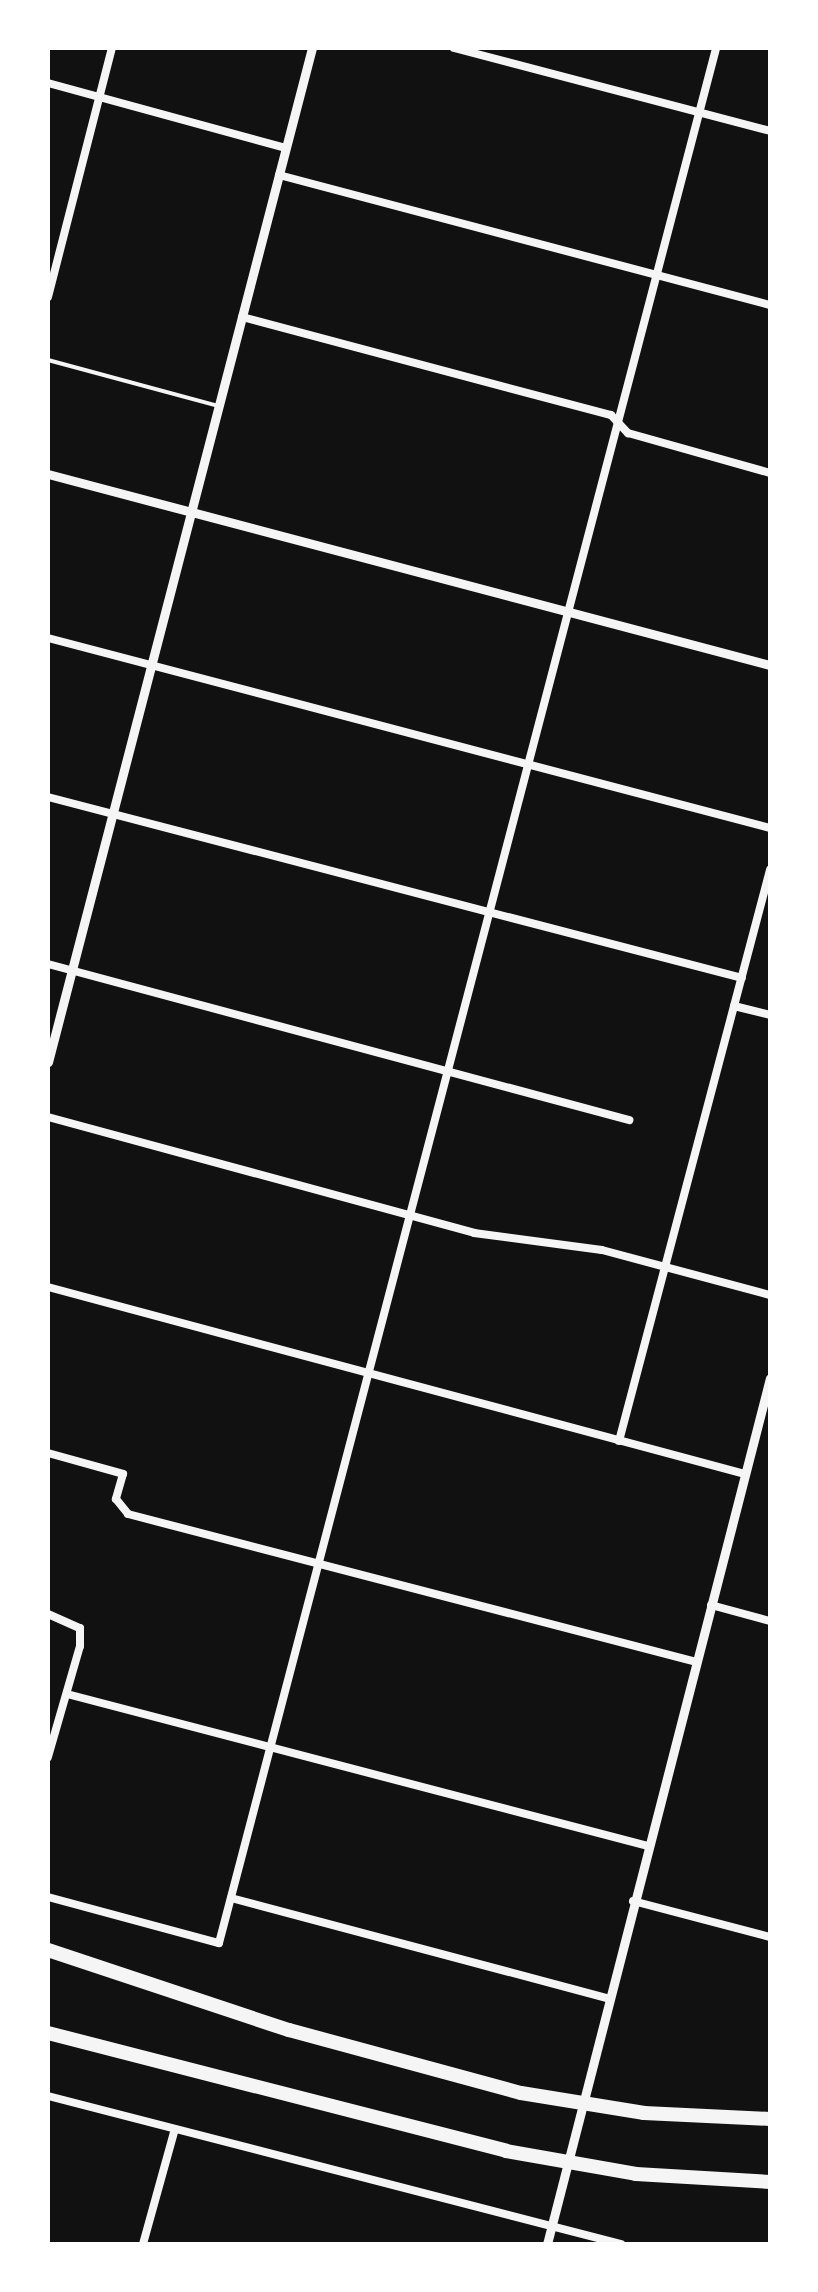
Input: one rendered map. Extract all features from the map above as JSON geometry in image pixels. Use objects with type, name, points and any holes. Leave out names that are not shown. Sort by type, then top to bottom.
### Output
[{"type":"highway","points":[[48,1950],[289,2030],[521,2093],[644,2113],[770,2118]]},
{"type":"highway","points":[[48,2033],[506,2151],[636,2174],[770,2182]]},
{"type":"street","points":[[48,296],[112,48]]},
{"type":"street","points":[[48,1062],[312,48]]},
{"type":"street","points":[[454,48],[770,131]]},
{"type":"street","points":[[48,1897],[219,1944],[716,48]]},
{"type":"street","points":[[48,83],[286,148]]},
{"type":"street","points":[[280,175],[770,305]]},
{"type":"street","points":[[242,317],[611,416],[628,433],[770,473]]},
{"type":"street","points":[[48,474],[770,666]]},
{"type":"street","points":[[48,638],[529,761],[770,828]]},
{"type":"street","points":[[48,798],[742,978]]},
{"type":"street","points":[[619,1441],[770,870]]},
{"type":"street","points":[[48,964],[628,1120]]},
{"type":"street","points":[[734,1006],[770,1015]]},
{"type":"street","points":[[48,1117],[410,1216],[666,1266],[770,1294]]},
{"type":"street","points":[[48,1287],[745,1474]]},
{"type":"street","points":[[547,2244],[770,1378]]},
{"type":"street","points":[[48,1453],[123,1474],[116,1499],[128,1514],[696,1662]]},
{"type":"street","points":[[711,1605],[770,1621]]},
{"type":"street","points":[[48,1614],[80,1628],[67,1694],[48,1757]]},
{"type":"street","points":[[67,1694],[648,1846]]},
{"type":"street","points":[[230,1898],[608,1998]]},
{"type":"street","points":[[633,1902],[770,1938]]},
{"type":"street","points":[[48,2096],[621,2244]]},
{"type":"street","points":[[143,2244],[174,2129]]},
{"type":"lane","points":[[48,360],[218,406]]}]
